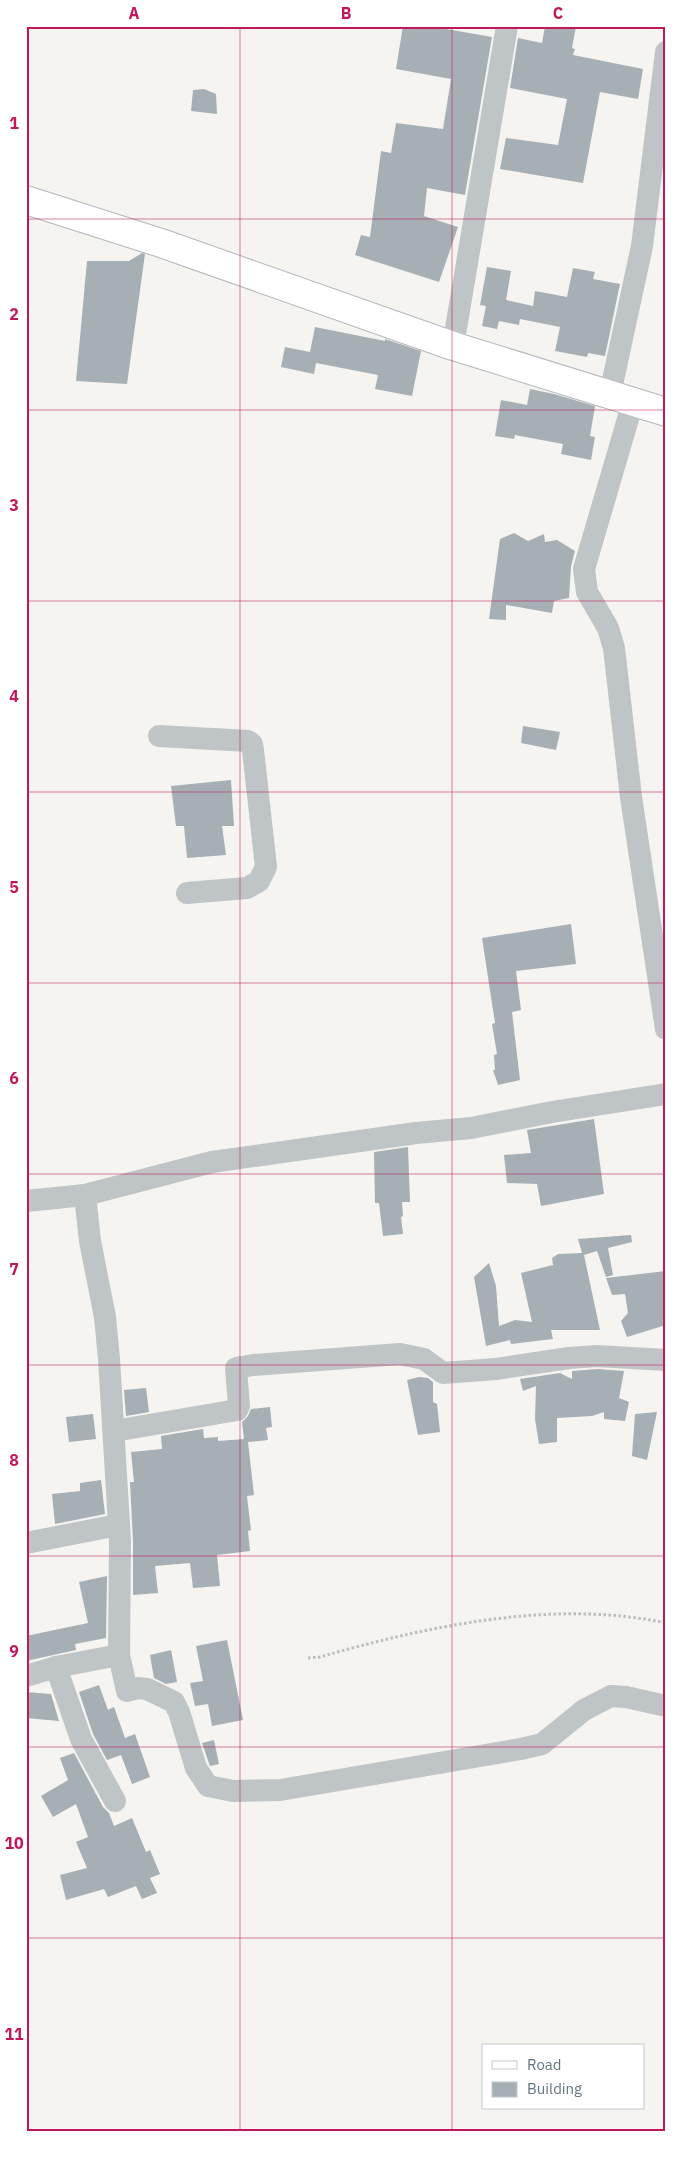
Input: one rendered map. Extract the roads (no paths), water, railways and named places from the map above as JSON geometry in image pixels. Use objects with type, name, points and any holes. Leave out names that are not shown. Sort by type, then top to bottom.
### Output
[{"type":"main road","points":[[26,200],[161,243],[453,346],[666,412]]},
{"type":"street","points":[[453,346],[507,26]]},
{"type":"street","points":[[666,52],[622,398],[584,569],[587,592],[608,628],[614,648],[631,797],[666,1029]]},
{"type":"street","points":[[159,736],[248,741],[252,744],[266,867],[259,881],[247,888],[187,893]]},
{"type":"street","points":[[26,1201],[84,1195],[212,1162],[416,1133],[471,1128],[552,1112],[666,1094]]},
{"type":"street","points":[[84,1195],[90,1241],[105,1317],[114,1431],[120,1541],[119,1655],[127,1691],[138,1688],[147,1690],[174,1702],[179,1712],[196,1768],[208,1786],[233,1790],[280,1790],[522,1749],[542,1744],[584,1710],[611,1696],[626,1697],[666,1706]]},
{"type":"street","points":[[114,1431],[237,1410],[239,1406],[236,1368],[253,1365],[400,1354],[424,1359],[443,1373],[496,1369],[569,1358],[597,1356],[666,1360]]},
{"type":"street","points":[[26,1544],[118,1525]]},
{"type":"street","points":[[26,1676],[56,1667],[119,1655]]},
{"type":"street","points":[[56,1667],[82,1739],[115,1801]]}]
